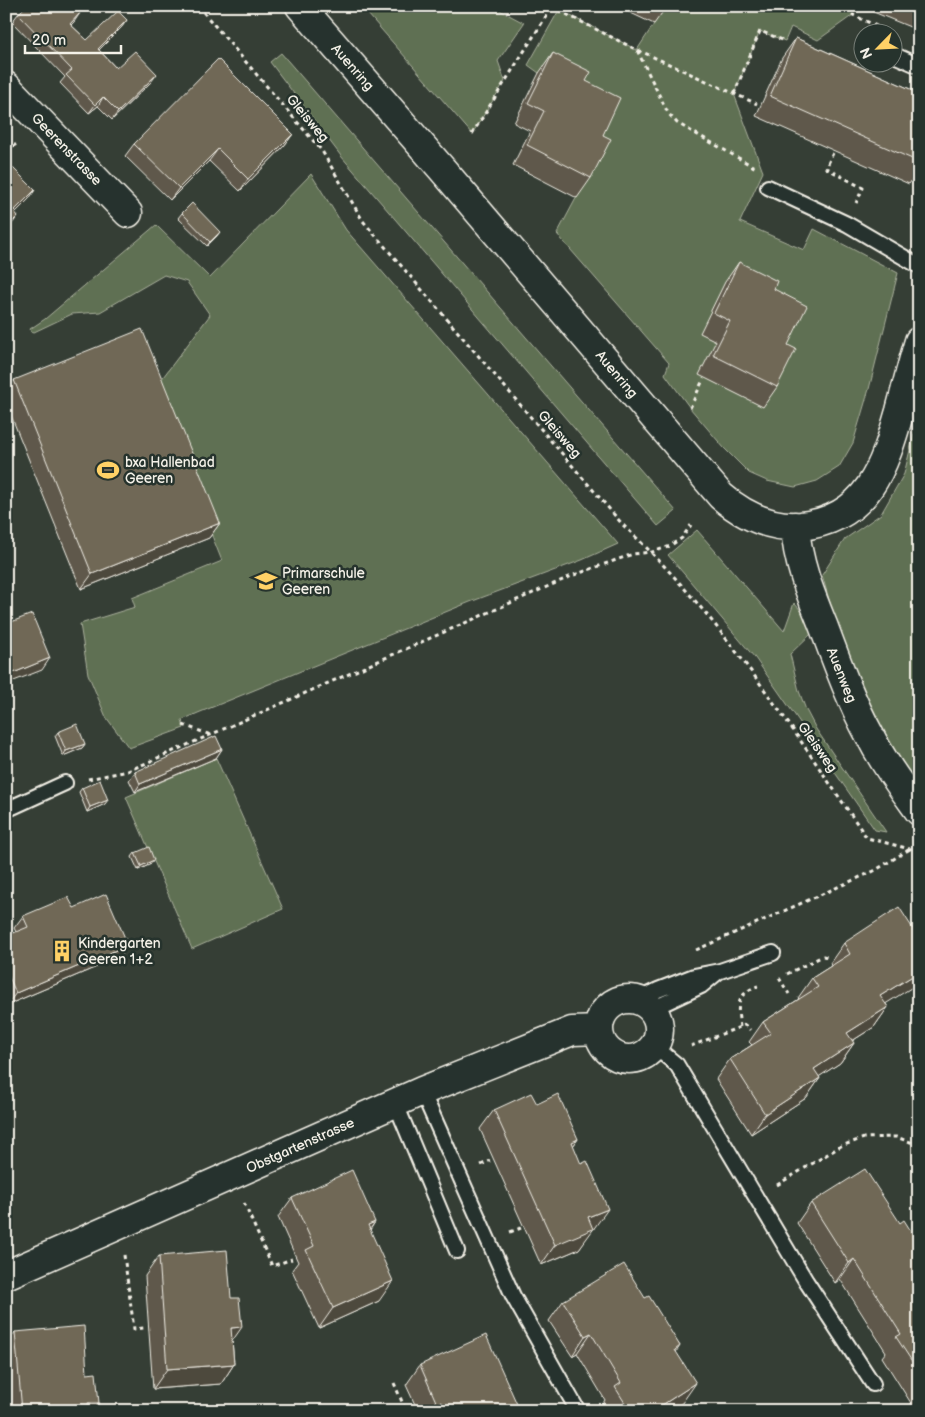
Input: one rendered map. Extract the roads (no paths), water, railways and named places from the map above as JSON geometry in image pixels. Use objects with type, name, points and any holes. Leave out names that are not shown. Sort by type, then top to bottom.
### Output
[{"type":"street","name":"Auenring","points":[[300,6],[721,496],[745,515],[777,525],[795,526],[825,522],[841,514],[854,504],[870,487],[883,466],[919,341]]},
{"type":"street","name":"Geerenstrasse","points":[[6,86],[128,212]]},
{"type":"street","name":"Auenweg","points":[[795,526],[796,543],[802,567],[851,699],[892,773],[919,811]]},
{"type":"street","points":[[628,999],[644,1005],[657,1017],[660,1026],[659,1035],[654,1046],[647,1054],[630,1060],[612,1054],[601,1040],[599,1030],[603,1015],[613,1004],[628,999]]},
{"type":"street","name":"Obstgartenstrasse","points":[[6,1275],[395,1102],[572,1031],[599,1030]]},
{"type":"lane","points":[[902,58],[919,66]]},
{"type":"lane","points":[[768,186],[847,224],[919,266]]},
{"type":"lane","points":[[6,810],[65,784]]},
{"type":"lane","points":[[644,1005],[694,976],[720,971],[773,953]]},
{"type":"lane","points":[[654,1046],[677,1064],[806,1281],[874,1384]]},
{"type":"lane","points":[[422,1091],[513,1296],[578,1411]]},
{"type":"lane","points":[[395,1102],[457,1251]]},
{"type":"place","name":"bxa Hallenbad Geeren","points":[[108,470]]},
{"type":"place","name":"Primarschule Geeren","points":[[266,581]]},
{"type":"place","name":"Kindergarten Geeren 1+2","points":[[62,951]]}]
